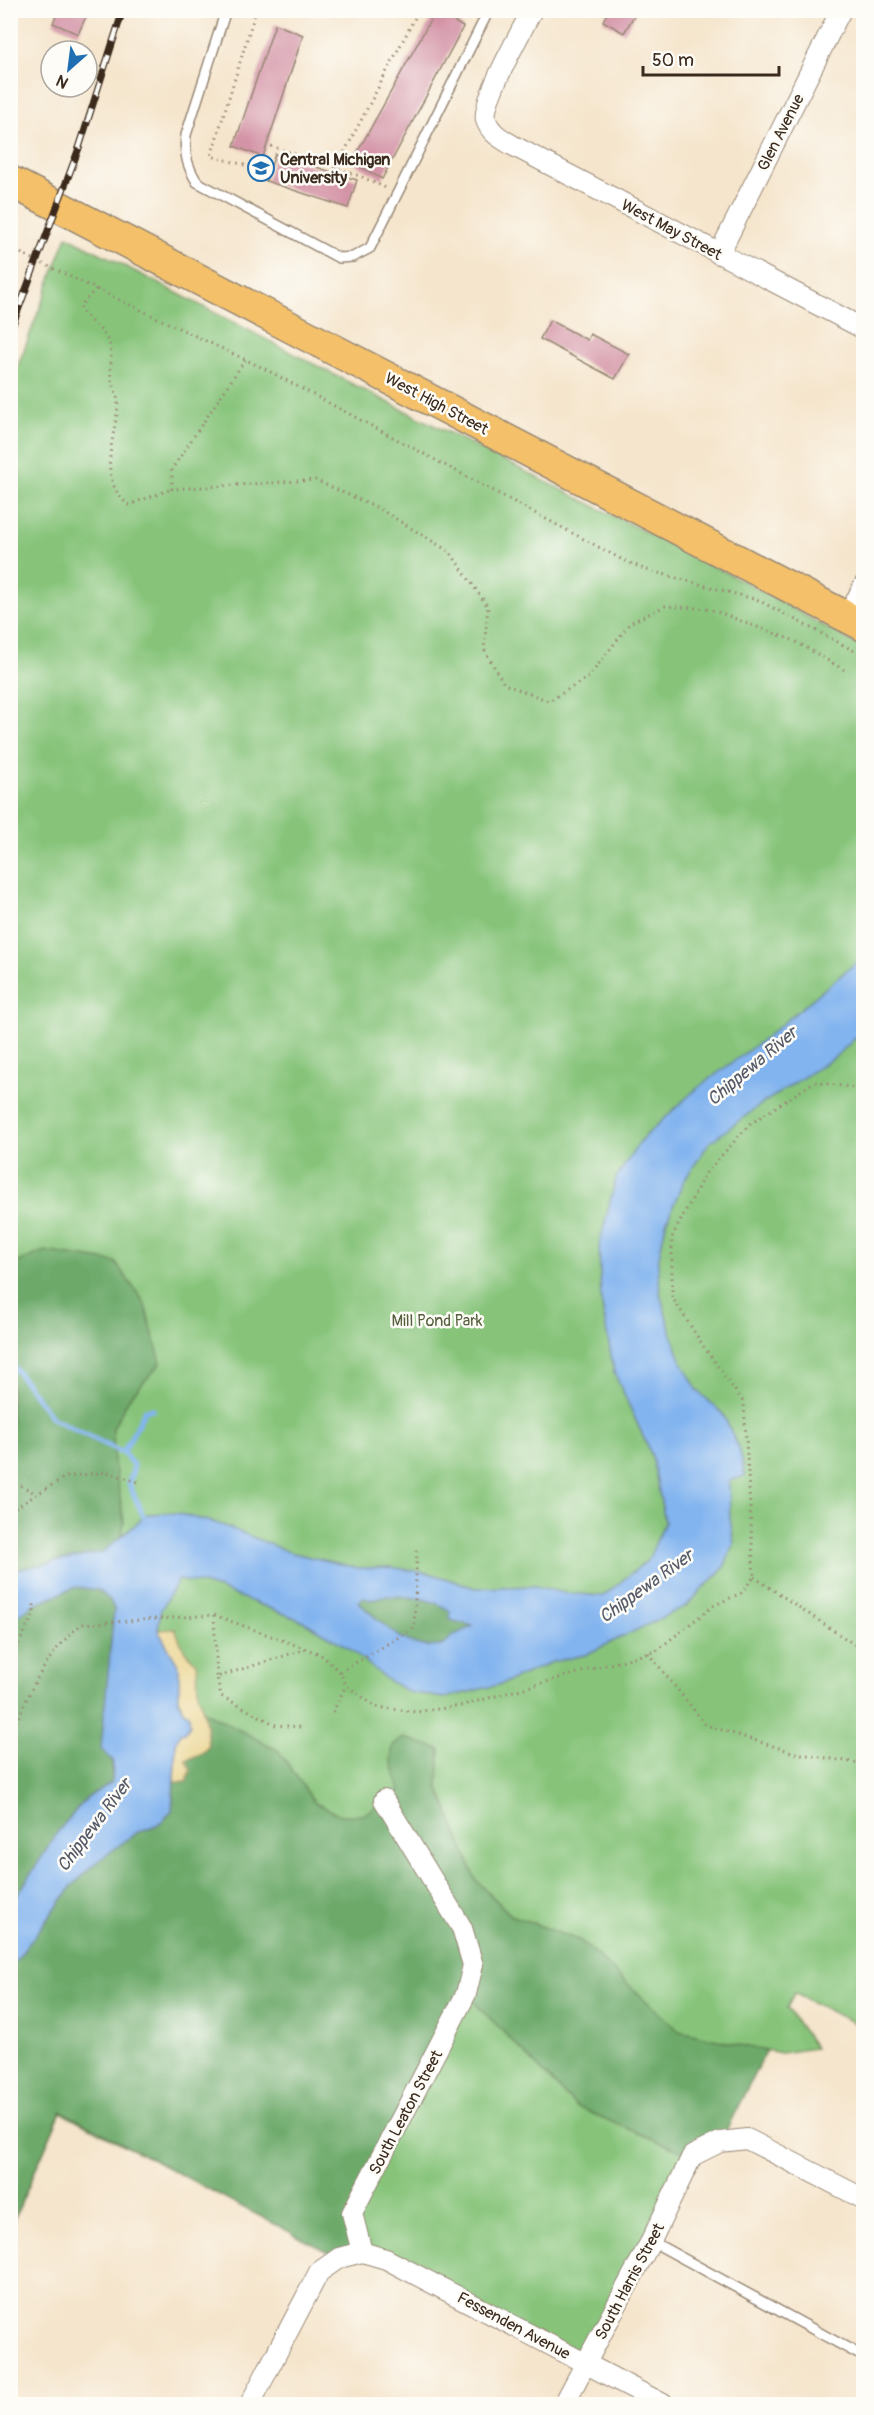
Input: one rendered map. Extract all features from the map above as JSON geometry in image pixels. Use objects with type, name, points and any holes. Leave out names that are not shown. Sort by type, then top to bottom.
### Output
[{"type":"main road","name":"West High Street","points":[[10,181],[855,622]]},
{"type":"street","name":"West May Street","points":[[532,10],[489,96],[486,122],[498,137],[864,329]]},
{"type":"street","name":"Glen Avenue","points":[[719,254],[842,10]]},
{"type":"street","points":[[855,622],[864,585]]},
{"type":"street","name":"South Leaton Street","points":[[362,2252],[352,2213],[466,1994],[473,1965],[462,1928],[384,1800]]},
{"type":"street","name":"South Harris Street","points":[[564,2404],[651,2241],[692,2156],[720,2142],[747,2139],[864,2199]]},
{"type":"street","points":[[250,2404],[319,2272],[339,2258],[362,2252]]},
{"type":"street","name":"Fessenden Avenue","points":[[362,2252],[386,2259],[663,2404]]},
{"type":"lane","points":[[226,10],[186,135],[184,153],[189,170],[197,182],[339,258],[353,257],[370,249],[489,10]]},
{"type":"lane","points":[[651,2241],[864,2356]]},
{"type":"path","points":[[256,10],[211,156],[256,168]]},
{"type":"path","points":[[336,168],[419,10]]},
{"type":"path","points":[[271,146],[336,168],[398,194]]},
{"type":"path","points":[[10,248],[245,360],[621,559],[644,569],[758,600],[864,656]]},
{"type":"path","points":[[96,289],[80,306],[83,315],[100,330],[110,344],[111,379],[118,403],[112,435],[110,478],[117,495],[128,505],[172,489],[315,480],[378,508],[450,552],[488,606],[484,648],[504,684],[549,701],[589,677],[630,623],[664,606],[709,609],[795,641],[844,670]]},
{"type":"path","points":[[172,489],[172,469],[245,360]]},
{"type":"path","points":[[10,1739],[48,1659],[67,1635],[82,1624],[214,1614],[320,1654],[340,1672],[346,1685],[376,1707],[416,1712],[460,1706],[656,1651],[713,1606],[741,1593],[754,1577],[744,1403],[672,1297],[672,1237],[705,1174],[750,1124],[814,1083],[864,1089]]},
{"type":"path","points":[[10,1511],[65,1477],[106,1472],[138,1482]]},
{"type":"path","points":[[10,1480],[36,1494]]},
{"type":"path","points":[[340,1672],[414,1628],[417,1550]]},
{"type":"path","points":[[754,1577],[864,1651]]},
{"type":"path","points":[[10,1660],[34,1614],[34,1604]]},
{"type":"path","points":[[214,1614],[217,1677],[221,1696],[276,1725],[300,1727]]},
{"type":"path","points":[[217,1677],[305,1650]]},
{"type":"path","points":[[648,1653],[706,1725],[795,1753],[864,1764]]},
{"type":"path","points":[[333,1712],[346,1685]]},
{"type":"path","points":[[10,1712],[15,1726]]},
{"type":"green space","name":"Mill Pond Park","points":[[67,236],[354,385],[751,585],[863,648],[864,2028],[794,1993],[787,2008],[815,2048],[781,2053],[766,2050],[720,2142],[692,2156],[585,2363],[386,2259],[339,2257],[61,2112],[11,2226],[10,387]]},
{"type":"green space","points":[[45,1251],[115,1262],[144,1302],[161,1363],[130,1397],[113,1428],[114,1461],[124,1521],[122,1536],[103,1552],[11,1571],[11,1265]]},
{"type":"green space","points":[[76,1587],[98,1590],[110,1600],[114,1609],[110,1653],[112,1782],[87,1798],[59,1830],[11,1905],[11,1621],[34,1604]]},
{"type":"green space","points":[[382,1596],[427,1600],[451,1611],[450,1620],[474,1626],[442,1645],[419,1646],[396,1634],[358,1602],[363,1598],[373,1600]]},
{"type":"green space","points":[[203,1711],[278,1750],[315,1803],[340,1815],[363,1815],[400,1790],[391,1760],[393,1745],[404,1738],[440,1749],[438,1786],[476,1880],[511,1915],[581,1941],[679,2031],[766,2051],[720,2142],[692,2156],[577,2107],[466,1994],[352,2213],[362,2252],[339,2258],[61,2111],[11,2226],[11,1967],[72,1886],[94,1864],[136,1833],[161,1823],[172,1810],[174,1782],[186,1782],[186,1760],[203,1753],[208,1746]]},
{"type":"sand","points":[[175,1629],[184,1650],[195,1662],[197,1668],[198,1693],[205,1718],[208,1746],[203,1753],[186,1760],[191,1770],[186,1782],[174,1782],[176,1743],[183,1711],[158,1630]]},
{"type":"water","name":"Chippewa River","points":[[863,957],[863,1031],[835,1057],[763,1103],[709,1143],[683,1182],[666,1223],[658,1262],[660,1294],[670,1329],[682,1363],[698,1391],[723,1414],[740,1451],[745,1476],[729,1481],[730,1518],[734,1544],[724,1567],[686,1606],[585,1655],[552,1662],[502,1684],[444,1698],[408,1692],[386,1679],[349,1648],[303,1621],[219,1589],[178,1580],[161,1610],[158,1630],[179,1667],[179,1702],[183,1711],[189,1714],[190,1725],[185,1732],[180,1733],[176,1743],[172,1810],[161,1823],[136,1833],[94,1864],[72,1886],[11,1967],[11,1905],[59,1830],[87,1798],[112,1782],[113,1761],[101,1749],[114,1609],[110,1600],[98,1590],[76,1587],[34,1604],[11,1621],[11,1571],[103,1552],[148,1514],[176,1513],[220,1524],[289,1552],[358,1568],[390,1567],[429,1573],[475,1588],[535,1586],[564,1593],[603,1596],[648,1560],[665,1522],[652,1456],[614,1372],[601,1300],[599,1246],[616,1178],[641,1140],[696,1089],[764,1039]],"holes":[[[382,1596],[418,1598],[435,1603],[450,1611],[450,1620],[473,1626],[452,1636],[444,1645],[431,1647],[419,1645],[397,1635],[358,1602],[363,1598],[373,1600]]]},
{"type":"building","points":[[59,10],[89,10],[78,34],[53,23]]},
{"type":"building","points":[[436,10],[463,27],[382,179],[352,162]]},
{"type":"building","points":[[609,10],[629,10],[635,14],[624,33],[603,21]]},
{"type":"building","points":[[275,24],[303,35],[263,157],[234,146]]},
{"type":"building","points":[[275,154],[357,180],[348,208],[266,181]]},
{"type":"building","points":[[550,320],[587,340],[590,334],[629,354],[615,379],[540,339]]},
{"type":"waterway","points":[[10,1362],[52,1418],[123,1453]]},
{"type":"waterway","points":[[144,1517],[129,1484],[134,1466],[123,1453],[145,1410],[153,1409]]},
{"type":"railway","points":[[10,332],[79,148],[123,10]]},
{"type":"place","name":"Central Michigan University","points":[[261,168]]}]
